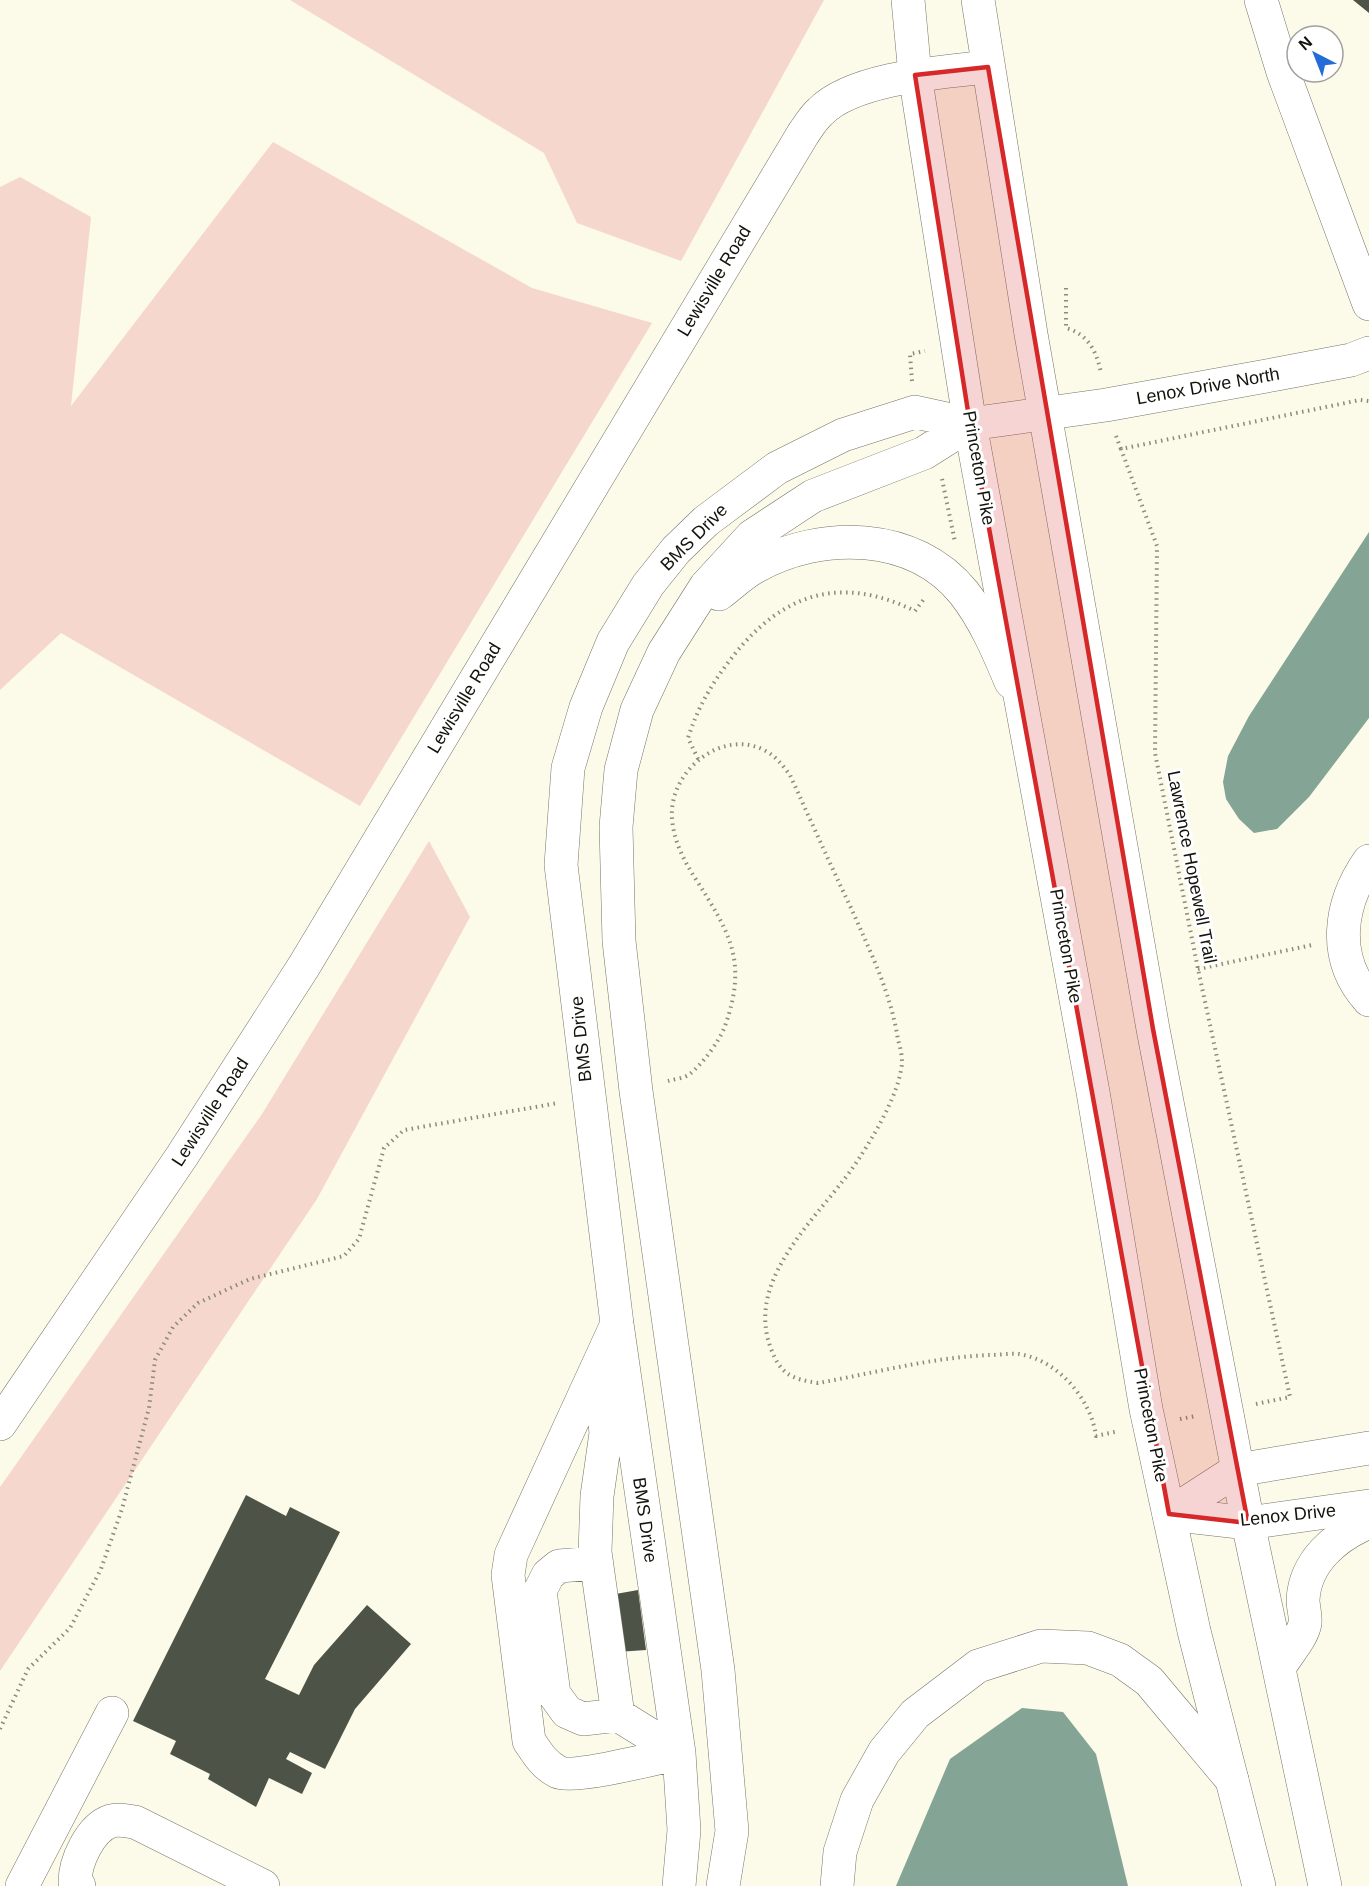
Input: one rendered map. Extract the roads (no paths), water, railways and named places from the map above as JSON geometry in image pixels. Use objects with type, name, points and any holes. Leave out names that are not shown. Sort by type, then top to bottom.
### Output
[{"type":"main road","name":"Princeton Pike","points":[[908,0],[915,75],[970,424],[1093,1092],[1150,1424],[1194,1631],[1259,1886]]},
{"type":"main road","points":[[978,0],[1046,413],[1151,1017],[1237,1470],[1325,1886]]},
{"type":"main road","points":[[1261,0],[1283,72],[1369,304]]},
{"type":"main road","name":"Lewisville Road","points":[[0,1424],[182,1155],[304,966],[803,134],[820,111],[848,94],[915,75],[988,67]]},
{"type":"main road","name":"Lenox Drive North","points":[[1046,413],[1106,405],[1277,375],[1351,360],[1369,353]]},
{"type":"main road","name":"BMS Drive","points":[[679,1886],[684,1830],[679,1753],[617,1324],[561,865],[568,768],[586,707],[613,642],[648,585],[676,550],[706,521],[745,490],[777,468],[843,435],[915,412],[970,424],[1046,413]]},
{"type":"main road","name":"BMS Drive","points":[[723,1886],[732,1831],[718,1670],[636,1091],[619,940],[616,827],[621,770],[637,710],[664,652],[706,586],[752,536],[813,496],[924,453],[970,424]]},
{"type":"main road","name":"BMS Drive","points":[[664,652],[708,603],[755,567],[826,542],[858,541],[917,556],[943,573],[963,593],[989,631],[1023,708]]},
{"type":"main road","points":[[1369,861],[1356,880],[1345,906],[1343,939],[1349,970],[1369,1000]]},
{"type":"main road","points":[[617,1324],[511,1555],[508,1575],[529,1741],[543,1762],[560,1773],[582,1773],[679,1753]]},
{"type":"main road","points":[[599,1365],[606,1433],[597,1496],[596,1563],[618,1715]]},
{"type":"main road","points":[[1169,1514],[1237,1470],[1369,1448]]},
{"type":"main road","name":"Lenox Drive","points":[[1169,1514],[1248,1523],[1369,1506]]},
{"type":"main road","points":[[1279,1668],[1305,1625],[1303,1598],[1309,1572],[1326,1548],[1353,1529],[1369,1522]]},
{"type":"main road","points":[[596,1563],[559,1566],[548,1575],[540,1591],[554,1694],[567,1712],[583,1719],[618,1715],[679,1753]]},
{"type":"main road","points":[[837,1886],[840,1852],[857,1800],[884,1752],[915,1714],[978,1666],[1041,1646],[1088,1648],[1120,1660],[1149,1681],[1232,1780]]},
{"type":"main road","points":[[22,1886],[112,1713]]},
{"type":"main road","points":[[80,1886],[75,1882],[75,1869],[94,1833],[109,1822],[119,1820],[135,1822],[263,1886]]}]
